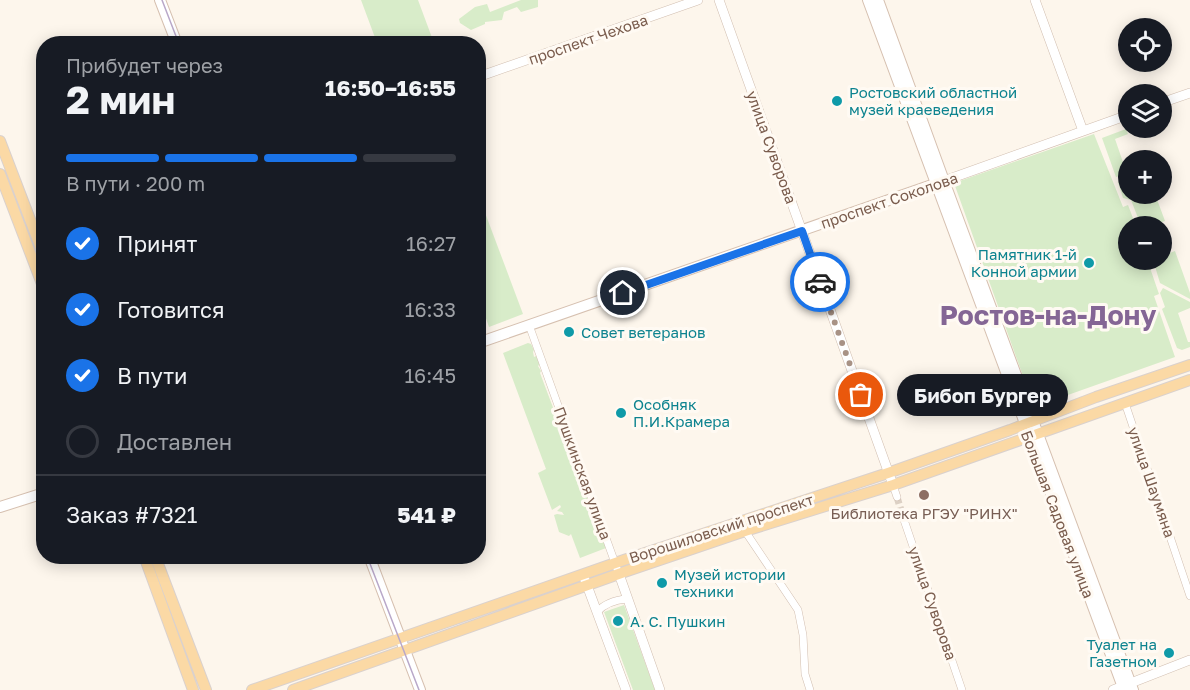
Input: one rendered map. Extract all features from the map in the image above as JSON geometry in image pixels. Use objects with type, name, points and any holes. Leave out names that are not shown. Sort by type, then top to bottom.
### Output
[{"type":"main road","points":[[160,0],[174,36]]},
{"type":"main road","name":"Большая Садовая улица","points":[[868,0],[940,183],[1125,688]]},
{"type":"main road","name":"Большая Садовая улица","points":[[878,0],[940,183]]},
{"type":"main road","points":[[0,141],[36,223]]},
{"type":"main road","points":[[0,174],[36,268]]},
{"type":"main road","name":"проспект Соколова","points":[[486,340],[940,183]]},
{"type":"main road","name":"Ворошиловский проспект","points":[[252,690],[401,638],[617,569],[1190,365]]},
{"type":"main road","name":"Ворошиловский проспект","points":[[617,569],[892,485],[1190,380]]},
{"type":"main road","points":[[0,507],[36,496]]},
{"type":"main road","points":[[147,564],[193,690]]},
{"type":"main road","points":[[158,564],[206,690]]},
{"type":"main road","points":[[372,564],[420,690]]},
{"type":"main road","name":"Ворошиловский проспект","points":[[293,690],[405,650],[585,580]]},
{"type":"street","name":"проспект Чехова","points":[[486,74],[698,0]]},
{"type":"street","name":"улица Суворова","points":[[719,0],[897,497]]},
{"type":"street","points":[[1035,0],[1083,131]]},
{"type":"street","points":[[1172,99],[1190,93]]},
{"type":"street","name":"проспект Соколова","points":[[940,183],[1118,119]]},
{"type":"street","name":"Пушкинская улица","points":[[529,325],[660,690]]},
{"type":"street","name":"улица Шаумяна","points":[[1125,403],[1190,596]]},
{"type":"street","name":"улица Суворова","points":[[903,517],[962,690]]},
{"type":"street","points":[[745,531],[798,610],[803,635],[806,679],[810,690]]},
{"type":"street","points":[[585,580],[626,690]]},
{"type":"street","points":[[597,612],[612,602],[627,599]]},
{"type":"street","points":[[1125,688],[1190,660]]},
{"type":"green space","points":[[361,0],[418,0],[431,36],[374,36]]},
{"type":"green space","points":[[521,0],[538,0],[538,7],[521,12],[517,7],[504,12],[502,20],[485,22],[471,30],[460,23],[459,19],[475,7],[487,4],[490,12]]},
{"type":"green space","points":[[1118,132],[1118,138],[1115,139],[1119,150],[1118,176],[1116,177],[1102,138]]},
{"type":"green space","points":[[1094,134],[1118,194],[1118,204],[1122,204],[1123,207],[1128,205],[1132,216],[1118,216],[1118,270],[1151,270],[1159,294],[1154,296],[1175,357],[1034,407],[954,183]]},
{"type":"green space","points":[[1133,204],[1159,204],[1163,216],[1137,216]]},
{"type":"green space","points":[[486,215],[523,314],[489,327],[486,318]]},
{"type":"green space","points":[[1175,251],[1190,299],[1160,283],[1156,270],[1172,270],[1172,252]]},
{"type":"green space","points":[[1163,288],[1190,302],[1190,308],[1178,313],[1190,347],[1182,350],[1177,348],[1162,309],[1165,307],[1160,293]]},
{"type":"green space","points":[[528,343],[531,344],[534,357],[536,356],[540,364],[538,366],[540,373],[606,548],[580,558],[571,534],[569,536],[559,532],[554,515],[564,515],[557,511],[560,505],[552,510],[538,473],[546,469],[503,353]]},
{"type":"green space","points":[[624,605],[655,690],[633,690],[604,612]]},
{"type":"tunnel","points":[[897,497],[903,517]]},
{"type":"tram line","points":[[162,0],[176,36]]},
{"type":"tram line","points":[[370,564],[419,690]]},
{"type":"way so far","points":[[820,282],[861,395]]},
{"type":"place","name":"Ростовский областной музей краеведения","points":[[837,101]]},
{"type":"place","name":"Памятник 1-й Конной армии","points":[[1089,263]]},
{"type":"place","name":"Совет ветеранов","points":[[569,332]]},
{"type":"place","name":"Бибоп Бургер","points":[[861,395]]},
{"type":"place","name":"Особняк П.И.Крамера","points":[[621,413]]},
{"type":"place","name":"Библиотека РГЭУ \"РИНХ\"","points":[[924,495]]},
{"type":"place","name":"Музей истории техники","points":[[662,583]]},
{"type":"place","name":"А. С. Пушкин","points":[[618,621]]},
{"type":"place","name":"Туалет на Газетном","points":[[1169,653]]},
{"type":"district","name":"Ростов-на-Дону","points":[[1048,315]]},
{"type":"route","points":[[623,293],[802,231],[820,282]]}]
